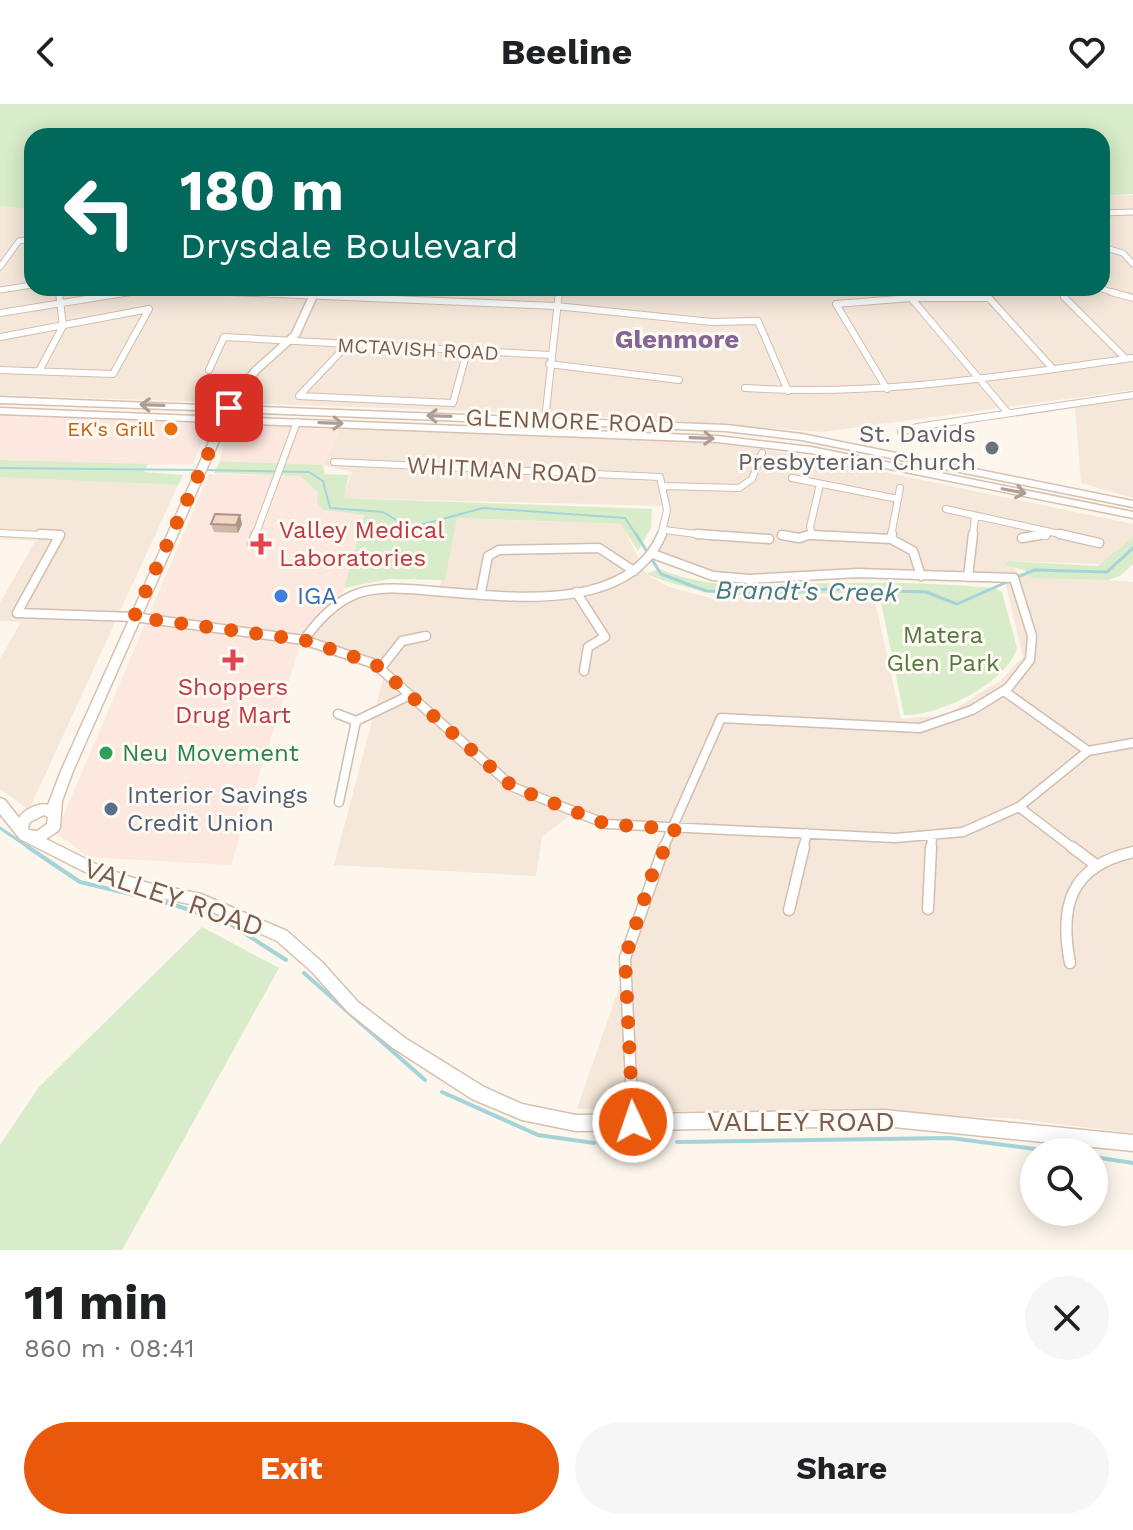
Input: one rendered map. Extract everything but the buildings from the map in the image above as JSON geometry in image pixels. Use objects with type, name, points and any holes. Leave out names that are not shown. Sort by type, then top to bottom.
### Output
[{"type":"main road","points":[[67,771],[56,791],[22,823],[25,834],[44,834],[55,819],[55,801],[67,771],[227,414],[255,371],[296,334],[314,296]]},
{"type":"main road","name":"GLENMORE ROAD","points":[[0,400],[227,414],[297,422],[717,439],[811,450],[1133,515]]},
{"type":"main road","name":"GLENMORE ROAD","points":[[0,411],[545,420],[726,428],[802,437],[1133,504]]},
{"type":"main road","name":"VALLEY ROAD","points":[[0,804],[19,815],[49,810],[55,819],[53,836],[65,858]]},
{"type":"main road","name":"VALLEY ROAD","points":[[0,804],[25,834],[65,858],[148,889],[201,900],[282,936],[317,967],[353,1007],[399,1043],[478,1093],[522,1112],[576,1123],[884,1118],[1133,1143]]},
{"type":"street","points":[[1110,213],[1133,212]]},
{"type":"street","points":[[0,267],[19,241],[24,240]]},
{"type":"street","points":[[1110,249],[1123,253],[1133,264]]},
{"type":"street","points":[[0,290],[24,286]]},
{"type":"street","points":[[1110,291],[1133,298]]},
{"type":"street","points":[[39,371],[63,326],[60,296]]},
{"type":"street","points":[[0,313],[100,296]]},
{"type":"street","points":[[396,296],[556,306],[698,321],[758,321],[788,391]]},
{"type":"street","points":[[545,420],[558,296]]},
{"type":"street","points":[[1064,296],[1129,358]]},
{"type":"street","points":[[911,298],[1008,413]]},
{"type":"street","points":[[887,389],[836,304],[911,298],[989,298],[1053,369]]},
{"type":"street","points":[[0,337],[149,309],[113,374],[0,370]]},
{"type":"street","name":"MCTAVISH ROAD","points":[[209,370],[224,337],[550,355]]},
{"type":"street","points":[[347,345],[299,396],[453,403],[467,351]]},
{"type":"street","points":[[745,388],[788,391],[887,389],[1129,358]]},
{"type":"street","points":[[549,364],[679,380]]},
{"type":"street","points":[[901,432],[917,427],[1133,395]]},
{"type":"street","points":[[252,544],[297,422]]},
{"type":"street","name":"WHITMAN ROAD","points":[[334,462],[660,477],[664,486],[739,488],[748,486],[753,480],[762,453]]},
{"type":"street","points":[[792,478],[898,499]]},
{"type":"street","points":[[812,535],[810,527],[820,484]]},
{"type":"street","points":[[304,640],[331,607],[359,593],[390,589],[557,596],[608,586],[634,571],[653,554],[665,530],[667,512],[664,486]]},
{"type":"street","points":[[891,539],[900,488]]},
{"type":"street","points":[[946,509],[1099,543]]},
{"type":"street","points":[[968,577],[975,516]]},
{"type":"street","points":[[665,530],[716,537],[769,539]]},
{"type":"street","points":[[1022,538],[1039,539],[1046,536],[1046,531]]},
{"type":"street","points":[[0,533],[60,535],[17,613],[134,617],[304,640],[375,664],[513,787],[606,824],[932,837],[963,832],[1019,807],[1088,751],[1133,743]]},
{"type":"street","points":[[782,535],[891,539],[910,546],[916,553],[921,576]]},
{"type":"street","points":[[481,592],[488,556],[499,550],[599,548],[634,571]]},
{"type":"street","points":[[633,1122],[625,958],[653,872],[675,829],[721,718],[920,728],[953,721],[1004,691],[1021,676],[1032,657],[1033,642],[1014,578],[797,574],[749,579],[713,576],[653,554]]},
{"type":"street","points":[[576,592],[605,637],[588,647],[584,671]]},
{"type":"street","points":[[380,669],[402,641],[426,636]]},
{"type":"street","points":[[1004,691],[1088,751]]},
{"type":"street","points":[[338,714],[356,721],[410,695]]},
{"type":"street","points":[[339,802],[356,721]]},
{"type":"street","points":[[1019,807],[1096,865]]},
{"type":"street","points":[[789,910],[807,833]]},
{"type":"street","points":[[928,909],[932,837]]},
{"type":"street","points":[[1070,963],[1063,925],[1074,887],[1096,865],[1133,852]]},
{"type":"shaded area","points":[[1133,195],[1133,390],[823,432],[560,414],[0,395],[0,206],[24,207],[24,296],[1110,296],[1110,196]]},
{"type":"shaded area","points":[[1133,399],[1133,498],[1081,483],[1075,407]]},
{"type":"shaded area","points":[[0,413],[211,420],[193,464],[105,465],[0,460]]},
{"type":"shaded area","points":[[228,422],[340,427],[323,465],[220,461]]},
{"type":"shaded area","points":[[340,427],[718,443],[807,456],[1133,524],[1133,537],[1103,564],[1008,561],[1018,573],[1133,582],[1133,1133],[1007,1118],[577,1109],[673,831],[607,829],[569,816],[542,837],[536,876],[334,865],[383,679],[368,668],[300,645],[334,610],[360,596],[392,592],[438,594],[456,518],[622,524],[646,574],[669,587],[710,598],[874,596],[901,719],[946,715],[1001,680],[1023,657],[1005,581],[798,579],[749,583],[709,580],[657,554],[665,532],[666,506],[342,498],[352,472],[323,465]]},
{"type":"shaded area","points":[[209,474],[300,476],[319,494],[317,503],[323,510],[364,515],[341,599],[312,622],[301,642],[231,865],[88,857],[56,833]]},
{"type":"shaded area","points":[[0,476],[178,485],[29,810],[0,789],[0,659],[21,622],[0,621],[0,603],[35,541],[0,539]]},
{"type":"green space","points":[[0,104],[1133,104],[1133,194],[1110,195],[1110,128],[24,128],[24,208],[0,206]]},
{"type":"green space","points":[[0,460],[148,464],[144,472],[183,475],[178,485],[0,477]]},
{"type":"green space","points":[[220,461],[323,465],[325,474],[349,475],[343,498],[652,509],[651,528],[638,551],[621,524],[457,518],[445,580],[389,579],[344,588],[364,515],[323,510],[317,503],[318,493],[300,476],[214,473]]},
{"type":"green space","points":[[1133,537],[1133,564],[1120,576],[1108,580],[1032,578],[1024,570],[1005,565],[1008,561],[1098,566]]},
{"type":"green space","name":"Matera Glen Park","points":[[659,569],[681,577],[725,584],[895,583],[995,588],[1002,592],[1017,648],[1000,673],[970,695],[935,710],[904,715],[879,593],[762,595],[705,591],[646,574]]},
{"type":"green space","points":[[202,927],[279,968],[122,1250],[0,1250],[0,1145],[39,1087]]},
{"type":"waterway","name":"Brandt's Creek","points":[[0,468],[198,470]]},
{"type":"waterway","name":"Brandt's Creek","points":[[205,470],[309,472],[323,481],[330,508],[383,512],[409,528],[483,508],[625,518],[637,536]]},
{"type":"waterway","name":"Brandt's Creek","points":[[636,534],[661,574],[706,591],[756,594],[832,589],[926,592],[957,604],[1034,570],[1107,572],[1133,548]]},
{"type":"waterway","name":"Brandt's Creek","points":[[0,828],[31,849]]},
{"type":"waterway","name":"Brandt's Creek","points":[[28,847],[80,882],[168,903],[227,922],[286,960]]},
{"type":"waterway","name":"Brandt's Creek","points":[[304,973],[425,1080]]},
{"type":"waterway","name":"Brandt's Creek","points":[[442,1092],[538,1135],[594,1143]]},
{"type":"waterway","name":"Brandt's Creek","points":[[677,1142],[950,1138],[1020,1147]]},
{"type":"waterway","name":"Brandt's Creek","points":[[1108,1159],[1133,1163]]},
{"type":"place","name":"EK's Grill","points":[[171,429]]},
{"type":"place","name":"St. Davids Presbyterian Church","points":[[992,448]]},
{"type":"place","name":"Valley Medical Laboratories","points":[[261,544]]},
{"type":"place","name":"IGA","points":[[281,596]]},
{"type":"place","name":"Shoppers Drug Mart","points":[[233,660]]},
{"type":"place","name":"Neu Movement","points":[[106,753]]},
{"type":"place","name":"Interior Savings Credit Union","points":[[111,809]]},
{"type":"district","name":"Glenmore","points":[[677,339]]},
{"type":"route","points":[[229,408],[134,617],[304,640],[375,664],[513,787],[606,824],[675,829],[653,872],[625,958],[633,1122]]}]
